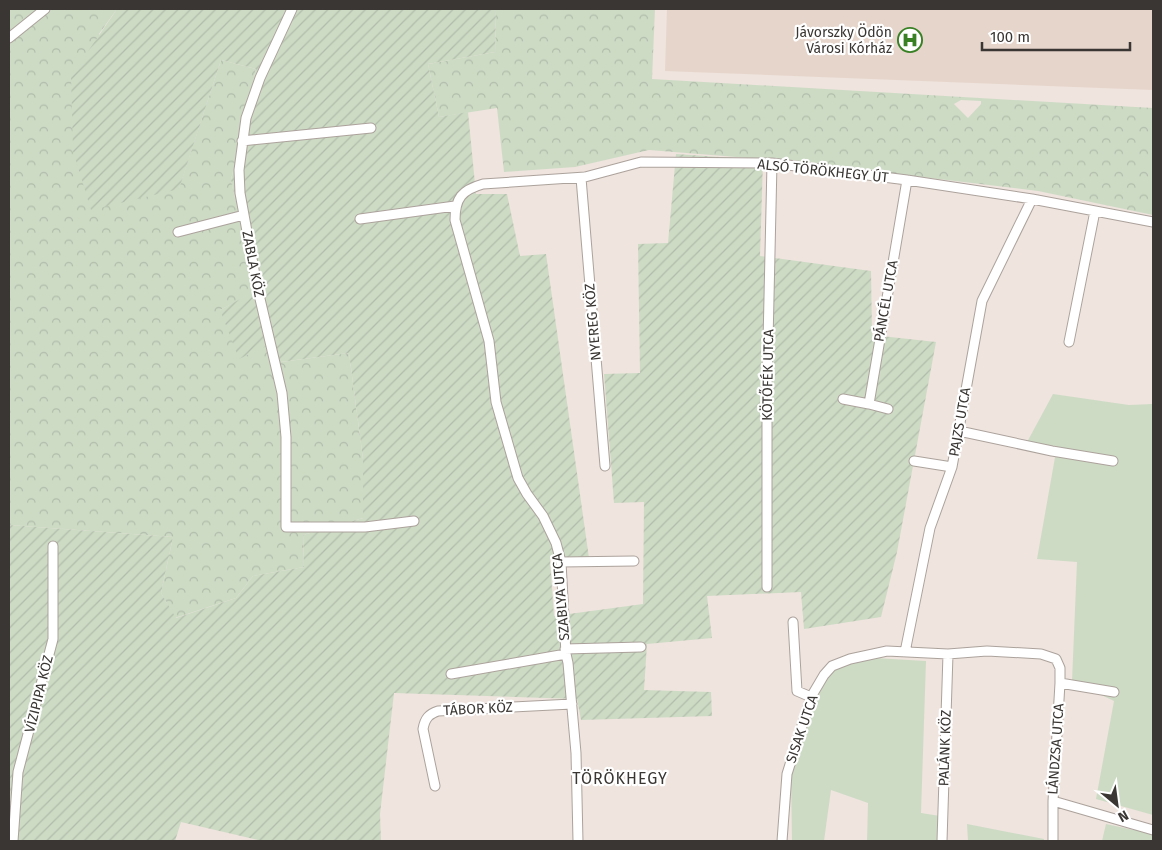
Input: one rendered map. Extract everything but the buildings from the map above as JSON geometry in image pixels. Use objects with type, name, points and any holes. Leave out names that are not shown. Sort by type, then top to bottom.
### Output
[{"type":"street","points":[[9,38],[45,9]]},
{"type":"street","name":"ZABLA KÖZ","points":[[292,9],[260,78],[246,118],[239,170],[240,193],[257,286],[282,393],[286,437],[286,527],[365,527],[414,521]]},
{"type":"street","points":[[242,141],[370,128]]},
{"type":"street","name":"ALSÓ TÖRÖKHEGY ÚT","points":[[455,206],[461,195],[470,188],[483,184],[581,178],[641,162],[772,163],[907,180],[1032,199],[1153,222]]},
{"type":"street","name":"KÖTŐFÉK UTCA","points":[[767,587],[767,378],[772,163]]},
{"type":"street","name":"NYEREG KÖZ","points":[[581,178],[605,466]]},
{"type":"street","name":"PÁNCÉL UTCA","points":[[869,404],[907,180]]},
{"type":"street","name":"PAJZS UTCA","points":[[905,652],[930,528],[952,467],[982,301],[1032,199]]},
{"type":"street","points":[[360,219],[455,206]]},
{"type":"street","name":"SZABLYA UTCA","points":[[455,206],[455,220],[488,341],[496,402],[518,478],[543,516],[556,543],[561,562],[566,652],[576,753],[578,841]]},
{"type":"street","points":[[1069,342],[1095,211]]},
{"type":"street","points":[[178,232],[244,215]]},
{"type":"street","points":[[844,399],[888,409]]},
{"type":"street","points":[[959,431],[1052,451],[1113,461]]},
{"type":"street","points":[[914,461],[952,467]]},
{"type":"street","name":"VÍZIPIPA KÖZ","points":[[13,841],[18,772],[53,639],[53,546]]},
{"type":"street","points":[[561,562],[634,561]]},
{"type":"street","points":[[793,622],[797,691],[811,697]]},
{"type":"street","points":[[451,674],[566,652],[641,647]]},
{"type":"street","name":"SISAK UTCA","points":[[782,841],[786,774],[811,697],[824,675],[832,666],[840,661],[887,651],[948,654],[987,651],[1041,654],[1056,659]]},
{"type":"street","name":"PALÁNK KÖZ","points":[[942,841],[948,654]]},
{"type":"street","name":"LÁNDZSA UTCA","points":[[1053,841],[1053,802],[1060,683],[1060,668],[1056,659]]},
{"type":"street","points":[[1060,683],[1114,692]]},
{"type":"street","name":"TÁBOR KÖZ","points":[[435,786],[424,729],[425,720],[430,714],[438,711],[572,704]]},
{"type":"street","points":[[1053,802],[1153,830]]},
{"type":"shaded area","name":"Jávorszky Ödön Városi Kórház","points":[[667,9],[1153,9],[1153,90],[665,71]]},
{"type":"green space","points":[[9,9],[117,9],[99,34],[179,188],[221,60],[256,69],[231,180],[255,292],[220,310],[270,345],[273,363],[349,353],[363,459],[363,518],[303,535],[304,567],[253,576],[236,598],[175,618],[161,593],[173,537],[9,525]]},
{"type":"green space","points":[[117,9],[496,9],[495,52],[428,64],[439,117],[468,112],[476,194],[507,194],[520,256],[546,254],[589,558],[550,560],[554,616],[643,604],[644,502],[614,503],[604,374],[640,373],[638,244],[668,243],[676,154],[763,160],[760,256],[871,271],[872,335],[936,342],[897,552],[881,617],[804,629],[801,592],[707,596],[712,638],[647,644],[644,690],[711,692],[712,716],[581,720],[577,699],[394,693],[380,814],[381,841],[262,841],[181,822],[175,841],[9,841],[9,525],[173,537],[161,593],[176,618],[236,598],[253,576],[304,567],[303,535],[363,518],[363,459],[349,353],[273,363],[269,345],[239,359],[220,310],[255,291],[231,180],[256,69],[221,60],[179,189],[91,210],[73,151],[71,76]]},
{"type":"green space","points":[[496,9],[655,9],[652,79],[1153,108],[1153,215],[1038,191],[787,161],[649,150],[575,167],[504,172],[497,108],[439,117],[428,64],[495,52]],"holes":[[[961,100],[981,101],[981,104],[968,118],[954,104]]]},
{"type":"green space","points":[[1053,394],[1129,405],[1153,404],[1153,815],[1096,799],[1114,701],[1072,681],[1077,562],[1037,559],[1057,446],[1026,444]]},
{"type":"green space","points":[[858,657],[926,661],[921,813],[940,816],[939,841],[867,841],[868,803],[831,790],[824,841],[792,841],[791,776],[816,701],[827,678],[839,666]]},
{"type":"green space","points":[[967,824],[1044,839],[1044,841],[968,841]]},
{"type":"green space","points":[[1106,824],[1153,834],[1153,841],[1102,841]]},
{"type":"place","name":"Jávorszky Ödön Városi Kórház","points":[[910,40]]},
{"type":"district","name":"TÖRÖKHEGY","points":[[620,778]]}]
